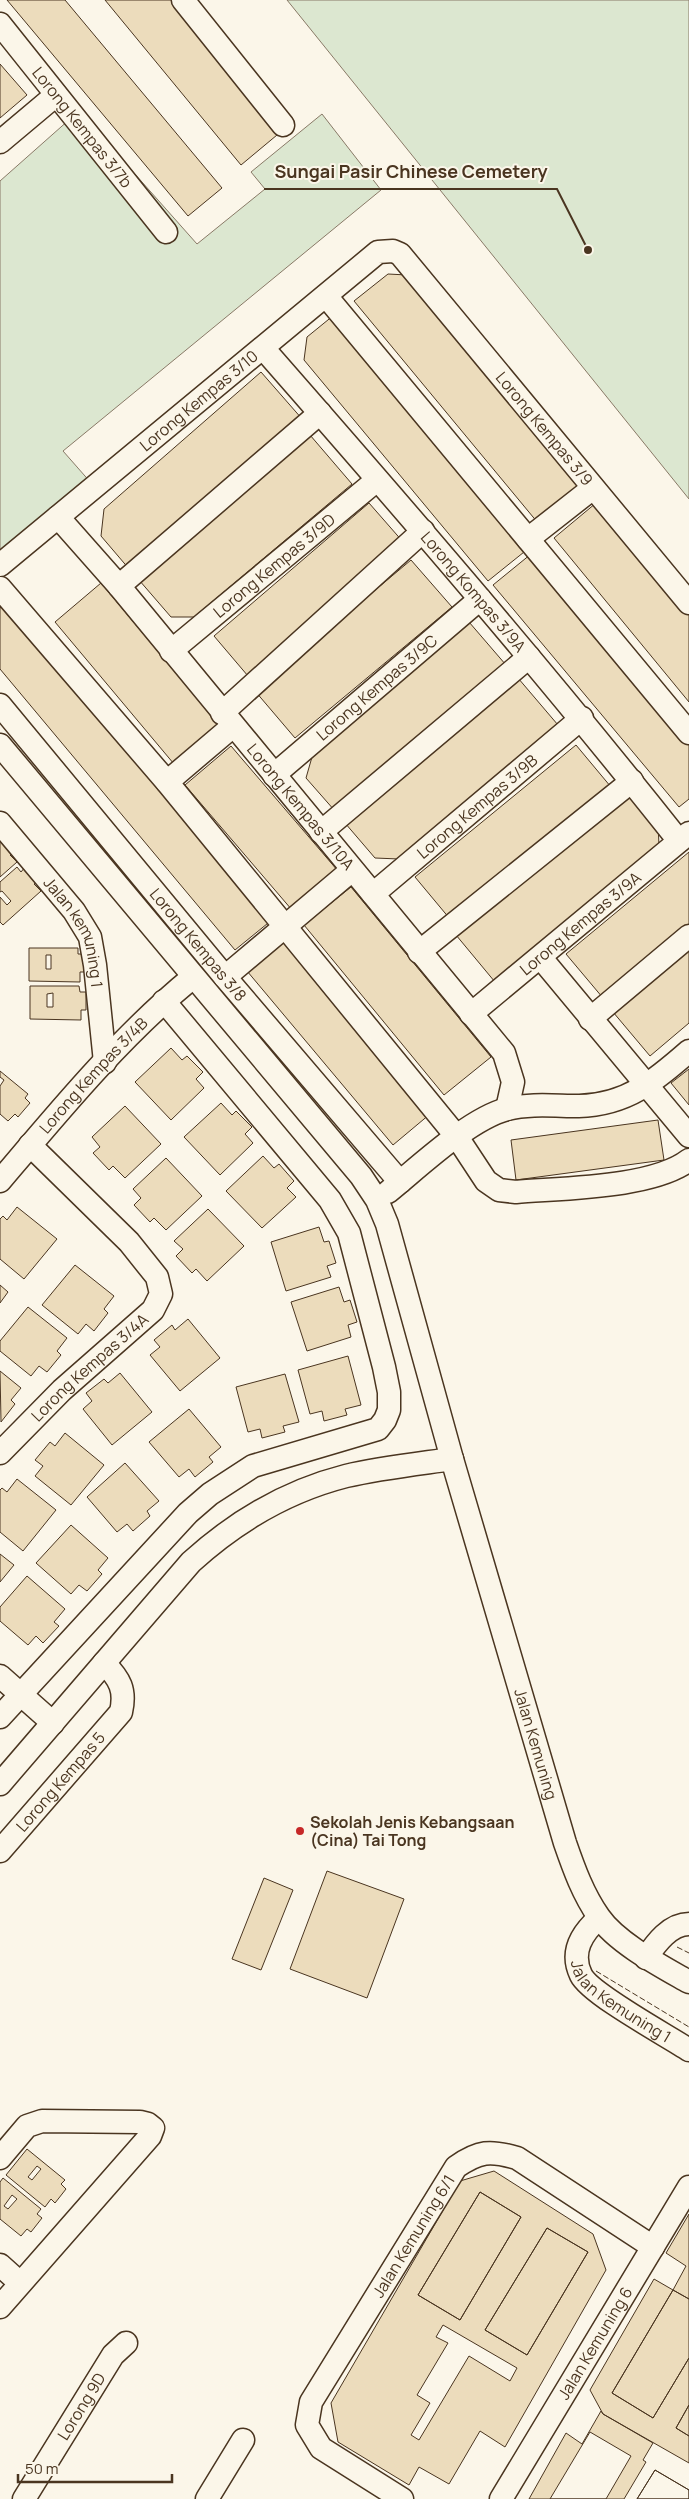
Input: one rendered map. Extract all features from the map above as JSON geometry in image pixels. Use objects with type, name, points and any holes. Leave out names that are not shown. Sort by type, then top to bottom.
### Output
[{"type":"street","points":[[183,0],[283,125]]},
{"type":"street","name":"Lorong Kempas 3/7b","points":[[0,24],[166,232]]},
{"type":"street","points":[[0,142],[56,95]]},
{"type":"street","name":"Lorong Kempas 3/10","points":[[0,565],[378,252],[393,251],[400,254]]},
{"type":"street","name":"Lorong Kempas 3/9","points":[[400,254],[689,603]]},
{"type":"street","points":[[326,296],[689,733]]},
{"type":"street","name":"Lorong Kompas 3/9A","points":[[263,348],[423,531],[582,718],[632,781],[684,837]]},
{"type":"street","points":[[120,586],[320,413]]},
{"type":"street","name":"Lorong Kempas 3/9D","points":[[171,651],[377,480]]},
{"type":"street","points":[[528,539],[593,488]]},
{"type":"street","name":"Lorong Kempas 3/10A","points":[[58,517],[120,586],[227,720],[504,1053],[511,1071],[518,1107]]},
{"type":"street","points":[[168,782],[227,720],[423,531]]},
{"type":"street","points":[[0,588],[168,782],[458,1137],[486,1181],[499,1190],[516,1192],[622,1182],[659,1175],[689,1160]]},
{"type":"street","name":"Lorong Kempas 3/9C","points":[[274,775],[480,599]]},
{"type":"street","points":[[321,832],[529,657]]},
{"type":"street","name":"Lorong Kempas 3/8","points":[[0,705],[224,977],[400,1182]]},
{"type":"street","name":"Lorong Kempas 3/9B","points":[[372,894],[582,718]]},
{"type":"street","name":"Jalan Kemuning","points":[[0,745],[362,1176],[377,1200],[387,1224],[452,1459],[565,1843],[580,1885],[599,1918],[646,1958],[689,1982]]},
{"type":"street","points":[[419,952],[632,781]]},
{"type":"street","name":"Jalan kemuning 1","points":[[0,823],[74,911],[90,937],[95,965],[105,1062]]},
{"type":"street","name":"Lorong Kempas 3/9A","points":[[472,1014],[684,837]]},
{"type":"street","points":[[224,977],[352,870]]},
{"type":"street","points":[[590,1019],[689,936]]},
{"type":"street","points":[[541,958],[689,1136]]},
{"type":"street","name":"Lorong Kempas 3/4B","points":[[0,1181],[105,1062],[164,1001],[193,977]]},
{"type":"street","points":[[0,1718],[188,1513],[210,1494],[253,1466],[378,1429],[385,1420],[389,1410],[384,1367],[349,1233],[341,1216],[330,1200],[164,1001]]},
{"type":"street","points":[[377,1200],[458,1137],[490,1115],[518,1107],[582,1106],[603,1103],[647,1086],[689,1050]]},
{"type":"street","name":"Lorong Kempas 3/4A","points":[[0,1452],[62,1390],[153,1310],[161,1294],[157,1277],[129,1242],[30,1145]]},
{"type":"street","points":[[0,1784],[191,1562],[212,1543],[249,1517],[288,1496],[346,1476],[452,1459]]},
{"type":"street","name":"Lorong Kempas 5","points":[[0,1851],[120,1712],[124,1699],[123,1689],[119,1678],[104,1663]]},
{"type":"street","points":[[0,1676],[53,1723]]},
{"type":"street","name":"Jalan Kemuning 1","points":[[599,1918],[579,1940],[576,1955],[582,1976],[597,1991],[689,2050]]},
{"type":"street","points":[[646,1958],[655,1944],[676,1926],[689,1924]]},
{"type":"street","points":[[0,2158],[27,2126],[42,2121],[140,2122],[148,2124],[153,2128],[150,2136],[0,2307]]},
{"type":"street","name":"Jalan Kemuning 6/1","points":[[402,2499],[321,2448],[307,2425],[311,2402],[456,2167],[472,2156],[495,2152],[517,2158],[653,2247]]},
{"type":"street","name":"Jalan Kemuning 6","points":[[501,2499],[689,2187]]},
{"type":"street","points":[[0,2265],[20,2283]]},
{"type":"street","name":"Lorong 9D","points":[[24,2499],[112,2355],[126,2343]]},
{"type":"street","points":[[207,2499],[243,2440]]},
{"type":"green space","points":[[287,0],[689,0],[689,499]]},
{"type":"green space","points":[[79,111],[197,244],[265,189],[251,172],[322,114],[381,190],[63,451],[92,484],[0,559],[0,181]]},
{"type":"building","points":[[7,0],[65,0],[222,188],[188,216]]},
{"type":"building","points":[[105,0],[176,0],[283,130],[241,165]]},
{"type":"building","points":[[0,64],[27,95],[0,118]]},
{"type":"building","points":[[388,274],[407,275],[583,486],[538,523],[354,301]]},
{"type":"building","points":[[334,315],[529,548],[488,581],[304,360],[307,337]]},
{"type":"building","points":[[261,372],[303,420],[130,570],[101,536],[104,509]]},
{"type":"building","points":[[310,435],[352,484],[194,617],[171,617],[139,580]]},
{"type":"building","points":[[369,503],[404,543],[248,676],[214,636]]},
{"type":"building","points":[[596,503],[689,615],[689,702],[554,538]]},
{"type":"building","points":[[531,554],[689,743],[689,799],[679,807],[493,585]]},
{"type":"building","points":[[411,560],[452,607],[295,738],[255,691]]},
{"type":"building","points":[[101,583],[220,726],[174,764],[55,622]]},
{"type":"building","points":[[7,602],[273,919],[235,950],[0,669],[0,608]]},
{"type":"building","points":[[469,622],[506,665],[335,811],[306,778],[312,757]]},
{"type":"building","points":[[518,678],[558,725],[399,859],[375,858],[345,823]]},
{"type":"building","points":[[576,745],[611,787],[450,919],[415,877]]},
{"type":"building","points":[[231,746],[338,871],[292,910],[185,785]]},
{"type":"building","points":[[630,790],[658,823],[659,846],[495,982],[456,935]]},
{"type":"building","points":[[0,840],[14,852],[10,855],[17,862],[0,877]]},
{"type":"building","points":[[689,852],[689,927],[603,998],[566,954]]},
{"type":"building","points":[[17,867],[21,872],[25,867],[38,881],[34,884],[41,891],[3,925],[0,922],[0,897],[7,905],[11,901],[2,891],[0,892],[0,882]]},
{"type":"building","points":[[351,887],[491,1057],[444,1095],[304,925]]},
{"type":"building","points":[[285,940],[430,1114],[393,1145],[247,971]]},
{"type":"building","points":[[29,948],[78,948],[78,954],[84,954],[84,972],[80,972],[80,982],[29,981]],"holes":[[[46,955],[51,955],[51,969],[46,969]]]},
{"type":"building","points":[[689,948],[689,1023],[650,1056],[613,1012]]},
{"type":"building","points":[[30,986],[79,986],[80,992],[86,992],[86,1010],[81,1010],[81,1020],[30,1019]],"holes":[[[53,993],[53,1007],[47,1007],[47,994]]]},
{"type":"building","points":[[171,1048],[182,1060],[187,1056],[203,1072],[196,1079],[204,1088],[171,1120],[135,1082]]},
{"type":"building","points":[[689,1069],[689,1105],[671,1083]]},
{"type":"building","points":[[0,1071],[28,1094],[25,1098],[30,1103],[18,1117],[15,1114],[8,1121],[0,1114],[0,1086],[4,1080],[0,1077]]},
{"type":"building","points":[[221,1103],[232,1115],[236,1111],[252,1127],[245,1134],[253,1143],[220,1175],[184,1137]]},
{"type":"building","points":[[125,1106],[161,1144],[125,1178],[113,1166],[109,1170],[93,1153],[100,1147],[92,1137]]},
{"type":"building","points":[[658,1120],[664,1160],[516,1180],[511,1140]]},
{"type":"building","points":[[263,1156],[274,1168],[279,1164],[294,1181],[287,1188],[296,1197],[262,1228],[226,1191]]},
{"type":"building","points":[[166,1158],[202,1196],[166,1230],[154,1218],[150,1222],[134,1205],[141,1198],[133,1189]]},
{"type":"building","points":[[17,1207],[57,1239],[24,1279],[0,1259],[0,1219],[3,1216],[7,1220]]},
{"type":"building","points":[[208,1209],[244,1246],[207,1281],[196,1269],[192,1273],[176,1256],[183,1249],[174,1241]]},
{"type":"building","points":[[319,1227],[324,1242],[329,1241],[336,1263],[327,1266],[331,1277],[286,1291],[271,1242]]},
{"type":"building","points":[[75,1265],[114,1296],[104,1309],[108,1313],[94,1331],[86,1324],[78,1334],[42,1305]]},
{"type":"building","points":[[0,1285],[8,1292],[0,1303]]},
{"type":"building","points":[[339,1287],[344,1302],[350,1300],[357,1322],[348,1325],[351,1337],[307,1351],[291,1302]]},
{"type":"building","points":[[28,1307],[67,1338],[57,1351],[61,1355],[47,1372],[39,1366],[31,1376],[0,1351],[0,1341]]},
{"type":"building","points":[[188,1319],[220,1358],[180,1391],[150,1355],[160,1347],[154,1340],[172,1325],[175,1330]]},
{"type":"building","points":[[348,1356],[361,1405],[345,1409],[347,1415],[324,1421],[322,1411],[310,1414],[298,1370]]},
{"type":"building","points":[[0,1371],[21,1388],[11,1400],[15,1404],[1,1422]]},
{"type":"building","points":[[120,1373],[152,1412],[112,1445],[83,1409],[92,1401],[86,1393],[104,1379],[108,1383]]},
{"type":"building","points":[[285,1374],[299,1422],[283,1426],[285,1432],[262,1438],[260,1429],[248,1432],[236,1387]]},
{"type":"building","points":[[189,1409],[221,1447],[209,1457],[213,1462],[195,1477],[189,1469],[179,1477],[149,1442]]},
{"type":"building","points":[[65,1433],[104,1465],[71,1505],[35,1476],[43,1466],[35,1460],[50,1442],[55,1446]]},
{"type":"building","points":[[125,1463],[159,1501],[147,1511],[150,1516],[133,1531],[127,1524],[117,1532],[87,1497]]},
{"type":"building","points":[[17,1479],[56,1510],[23,1551],[0,1532],[0,1490],[2,1488],[7,1492]]},
{"type":"building","points":[[71,1525],[108,1558],[98,1570],[102,1574],[87,1591],[79,1585],[71,1594],[36,1563]]},
{"type":"building","points":[[0,1554],[14,1565],[0,1582]]},
{"type":"building","points":[[27,1576],[65,1609],[54,1622],[59,1626],[43,1643],[36,1636],[28,1645],[0,1621],[0,1607]]},
{"type":"building","points":[[327,1871],[404,1899],[367,1998],[290,1969]]},
{"type":"building","points":[[264,1878],[293,1890],[261,1970],[232,1959]]},
{"type":"building","points":[[27,2149],[65,2180],[61,2184],[66,2189],[55,2203],[51,2199],[45,2207],[6,2175]],"holes":[[[37,2166],[41,2169],[32,2180],[28,2177]]]},
{"type":"building","points":[[494,2171],[593,2234],[606,2270],[505,2447],[480,2431],[449,2484],[419,2467],[409,2485],[338,2442],[331,2403],[460,2181]],"holes":[[[480,2192],[521,2217],[460,2320],[418,2295]],[[547,2228],[588,2252],[527,2355],[485,2330]],[[443,2325],[517,2368],[510,2381],[469,2356],[419,2440],[411,2435],[430,2403],[417,2395],[448,2343],[436,2337]]]},
{"type":"building","points":[[3,2178],[41,2209],[37,2214],[42,2218],[31,2232],[27,2229],[21,2236],[0,2219],[0,2182]],"holes":[[[12,2195],[17,2199],[8,2209],[4,2206]]]},
{"type":"building","points":[[480,2192],[521,2217],[460,2320],[418,2295]]},
{"type":"building","points":[[689,2214],[689,2299],[673,2290],[686,2266],[666,2253]]},
{"type":"building","points":[[547,2228],[588,2252],[527,2355],[485,2330]]},
{"type":"building","points":[[654,2279],[673,2290],[612,2393],[653,2418],[689,2358],[689,2405],[676,2428],[689,2436],[689,2463],[603,2414],[590,2390]]},
{"type":"building","points":[[673,2290],[689,2299],[689,2358],[653,2418],[612,2393]]},
{"type":"building","points":[[689,2405],[689,2436],[676,2428]]},
{"type":"building","points":[[601,2411],[603,2414],[653,2443],[643,2460],[646,2462],[624,2499],[529,2499],[566,2433],[582,2444]]},
{"type":"building","points":[[590,2432],[631,2456],[606,2499],[550,2499]]},
{"type":"building","points":[[655,2470],[689,2490],[689,2499],[637,2499]]},
{"type":"building","points":[[655,2470],[689,2490],[689,2499],[637,2499]]},
{"type":"fence","points":[[677,1947],[689,1953]]},
{"type":"fence","points":[[596,1971],[689,2027]]},
{"type":"place","name":"Sungai Pasir Chinese Cemetery","points":[[588,250]]},
{"type":"place","name":"Sekolah Jenis Kebangsaan (Cina) Tai Tong","points":[[300,1831]]}]
